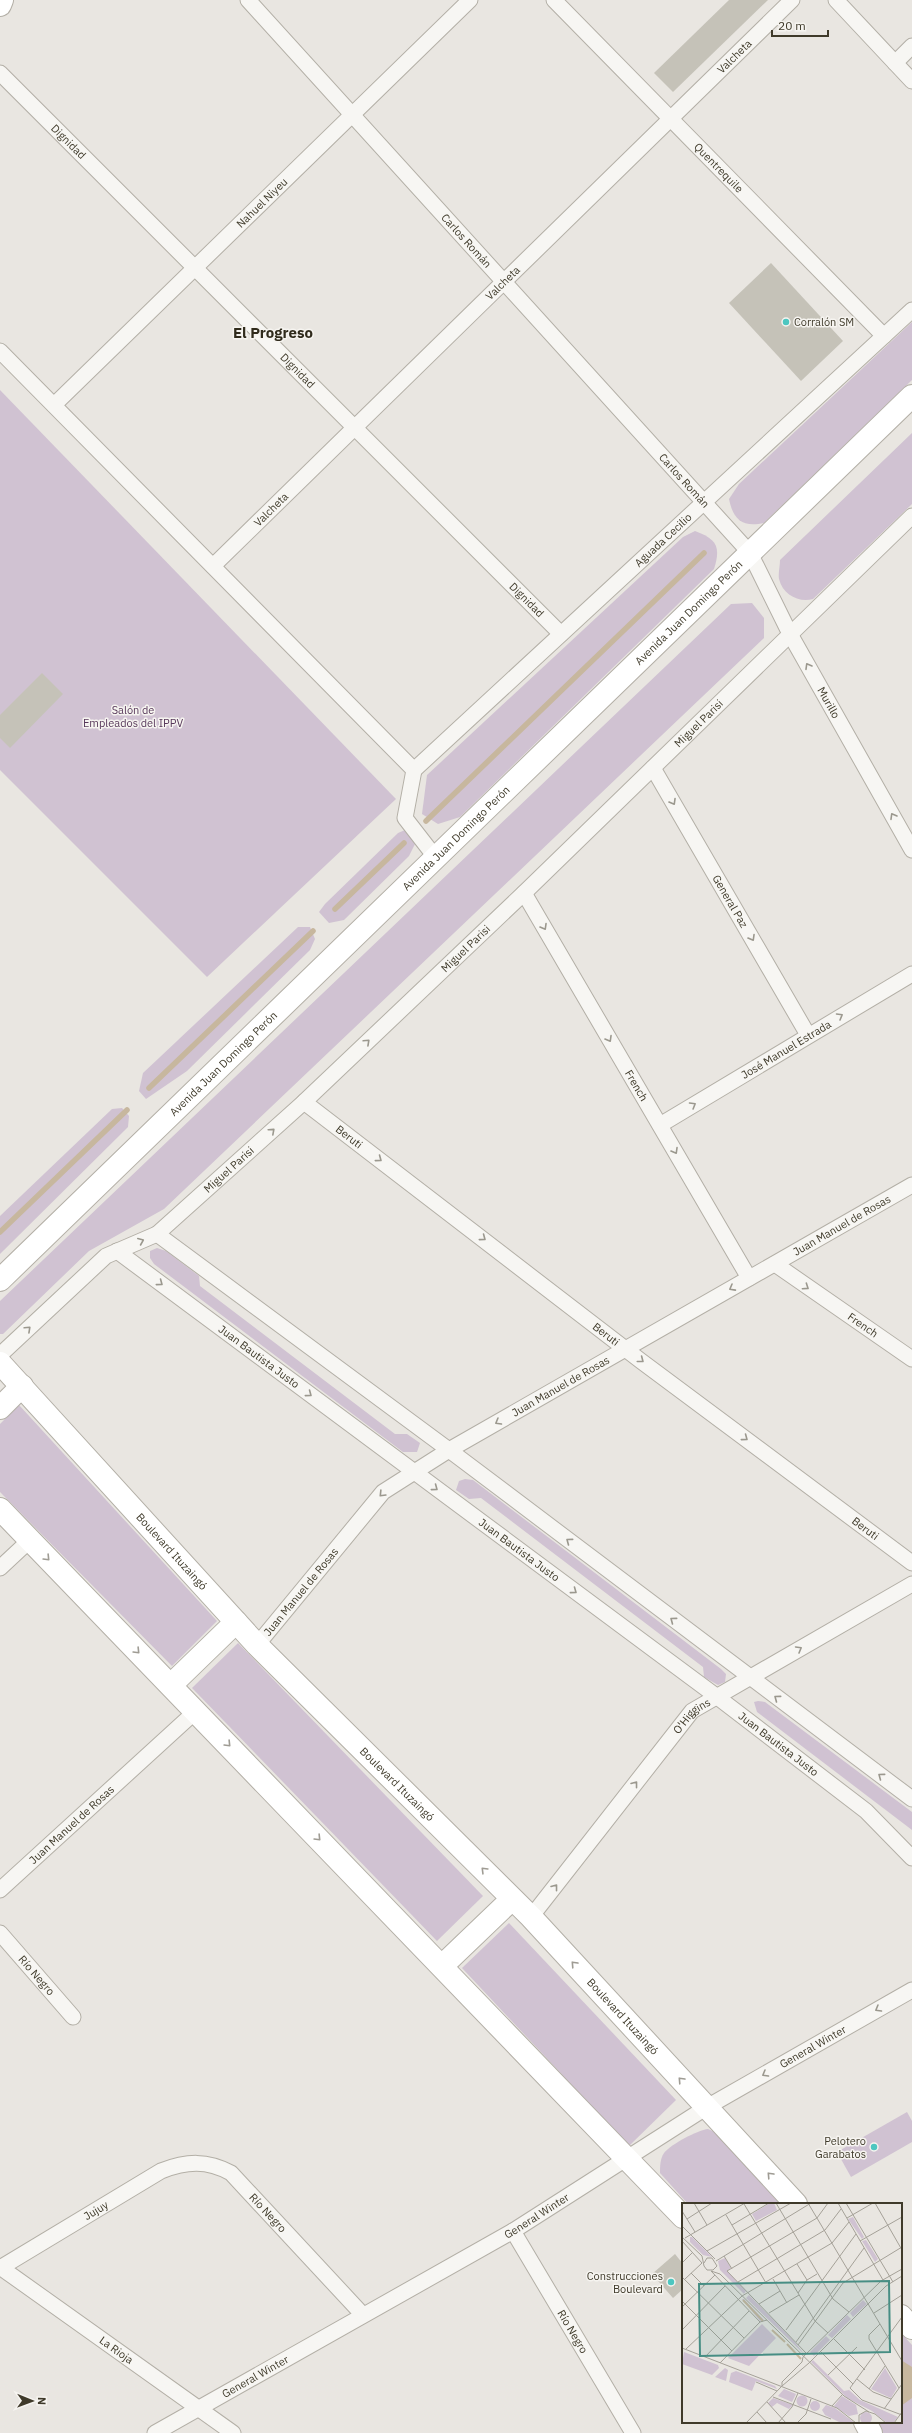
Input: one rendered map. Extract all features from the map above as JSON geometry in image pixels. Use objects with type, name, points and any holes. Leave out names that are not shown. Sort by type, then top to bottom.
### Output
[{"type":"main road","points":[[0,5],[2,0]]},
{"type":"main road","name":"Avenida Juan Domingo Perón","points":[[0,1280],[912,396]]},
{"type":"main road","name":"Boulevard Ituzaingó","points":[[0,1363],[257,1645],[531,1917],[795,2203]]},
{"type":"main road","points":[[0,1408],[22,1386]]},
{"type":"main road","points":[[0,1510],[171,1685],[682,2215]]},
{"type":"main road","points":[[171,1685],[236,1622]]},
{"type":"main road","points":[[442,1966],[512,1899]]},
{"type":"main road","points":[[902,2317],[912,2328]]},
{"type":"main road","points":[[866,2423],[871,2433]]},
{"type":"street","name":"Carlos Román","points":[[248,0],[750,553]]},
{"type":"street","name":"Nahuel Niyeu","points":[[54,405],[470,0]]},
{"type":"street","name":"Quentrequile","points":[[554,0],[884,336]]},
{"type":"street","name":"Valcheta","points":[[213,566],[792,0]]},
{"type":"street","points":[[836,0],[912,81]]},
{"type":"street","points":[[895,63],[912,46]]},
{"type":"street","name":"Dignidad","points":[[0,73],[561,634]]},
{"type":"street","name":"Aguada Cecilio","points":[[414,770],[912,310]]},
{"type":"street","points":[[0,351],[414,770],[405,818],[436,858]]},
{"type":"street","name":"Miguel Parisi","points":[[0,1355],[106,1256],[157,1234],[304,1102],[524,894],[912,516]]},
{"type":"street","name":"Murillo","points":[[750,553],[790,634],[912,850]]},
{"type":"street","name":"General Paz","points":[[653,768],[808,1035]]},
{"type":"street","name":"French","points":[[524,894],[749,1278]]},
{"type":"street","name":"José Manuel Estrada","points":[[660,1125],[912,974]]},
{"type":"street","name":"Beruti","points":[[304,1102],[625,1348],[912,1563]]},
{"type":"street","name":"Juan Manuel de Rosas","points":[[257,1645],[383,1492],[449,1450],[912,1185]]},
{"type":"street","points":[[157,1234],[449,1450],[912,1799]]},
{"type":"street","name":"Juan Bautista Justo","points":[[117,1251],[716,1696],[866,1811],[912,1858]]},
{"type":"street","name":"French","points":[[775,1264],[789,1276],[912,1359]]},
{"type":"street","points":[[0,1568],[30,1540]]},
{"type":"street","name":"O'Higgins","points":[[531,1917],[692,1711],[912,1584]]},
{"type":"street","name":"Juan Manuel de Rosas","points":[[0,1890],[196,1711]]},
{"type":"street","name":"Río Negro","points":[[0,1933],[73,2017]]},
{"type":"street","name":"General Winter","points":[[155,2433],[512,2231],[628,2159],[707,2107],[912,1990]]},
{"type":"street","name":"Río Negro","points":[[196,2162],[216,2165],[232,2173],[362,2315]]},
{"type":"street","name":"Jujuy","points":[[0,2267],[161,2171],[178,2165],[196,2162]]},
{"type":"street","name":"Río Negro","points":[[512,2231],[633,2433]]},
{"type":"street","name":"La Rioja","points":[[0,2267],[200,2408],[233,2433]]},
{"type":"green space","points":[[912,322],[912,380],[764,523],[744,523],[736,517],[729,499],[739,484]]},
{"type":"green space","name":"Salón de Empleados del IPPV","points":[[0,390],[396,799],[207,977],[0,770]]},
{"type":"green space","points":[[912,433],[912,504],[813,599],[797,599],[788,593],[781,585],[779,579],[780,560]]},
{"type":"green space","points":[[695,531],[713,541],[717,549],[714,569],[460,817],[438,824],[422,814],[427,775],[683,537]]},
{"type":"green space","points":[[752,603],[764,618],[764,638],[164,1209],[89,1251],[3,1334],[0,1334],[0,1301],[731,604]]},
{"type":"green space","points":[[405,830],[415,838],[415,844],[409,856],[344,920],[329,923],[319,912],[325,904],[398,833]]},
{"type":"green space","points":[[298,927],[310,927],[315,939],[310,950],[187,1071],[146,1099],[139,1091],[143,1073]]},
{"type":"green space","points":[[122,1108],[129,1116],[128,1127],[0,1254],[0,1216],[112,1109]]},
{"type":"green space","points":[[157,1248],[166,1251],[199,1276],[200,1286],[395,1434],[407,1434],[420,1443],[417,1452],[403,1452],[154,1264],[150,1258],[150,1251]]},
{"type":"green space","points":[[19,1405],[217,1621],[172,1666],[0,1492],[0,1424]]},
{"type":"green space","points":[[465,1479],[473,1480],[721,1669],[726,1674],[725,1682],[718,1685],[704,1677],[703,1667],[481,1498],[469,1499],[456,1490],[459,1481]]},
{"type":"green space","points":[[238,1643],[483,1896],[437,1941],[192,1688]]},
{"type":"green space","points":[[754,1702],[765,1702],[912,1812],[912,1830],[757,1712]]},
{"type":"green space","points":[[509,1923],[676,2100],[629,2146],[462,1968]]},
{"type":"green space","name":"Pelotero Garabatos","points":[[907,2112],[912,2121],[912,2142],[851,2177],[837,2152]]},
{"type":"green space","points":[[708,2129],[717,2133],[781,2203],[687,2203],[660,2173],[661,2160],[667,2149],[678,2142]]},
{"type":"green space","points":[[902,2334],[912,2345],[912,2433],[883,2433],[878,2423],[902,2423]]},
{"type":"shaded area","points":[[902,2361],[912,2367],[912,2398],[902,2405]]},
{"type":"building","points":[[729,0],[768,0],[673,92],[654,73]]},
{"type":"building","name":"Corralón SM","points":[[771,263],[843,341],[801,381],[729,303]]},
{"type":"building","name":"Salón de Empleados del IPPV","points":[[42,673],[63,694],[10,748],[0,738],[0,715]]},
{"type":"building","name":"Construcciones Boulevard","points":[[675,2254],[682,2263],[682,2290],[673,2298],[652,2274]]},
{"type":"waterway","points":[[426,821],[704,553]]},
{"type":"waterway","points":[[335,909],[404,843]]},
{"type":"waterway","points":[[149,1088],[313,931]]},
{"type":"waterway","points":[[0,1232],[127,1110]]},
{"type":"place","name":"Corralón SM","points":[[786,322]]},
{"type":"place","name":"Pelotero Garabatos","points":[[874,2147]]},
{"type":"place","name":"Construcciones Boulevard","points":[[671,2282]]},
{"type":"district","name":"El Progreso","points":[[273,333]]}]
